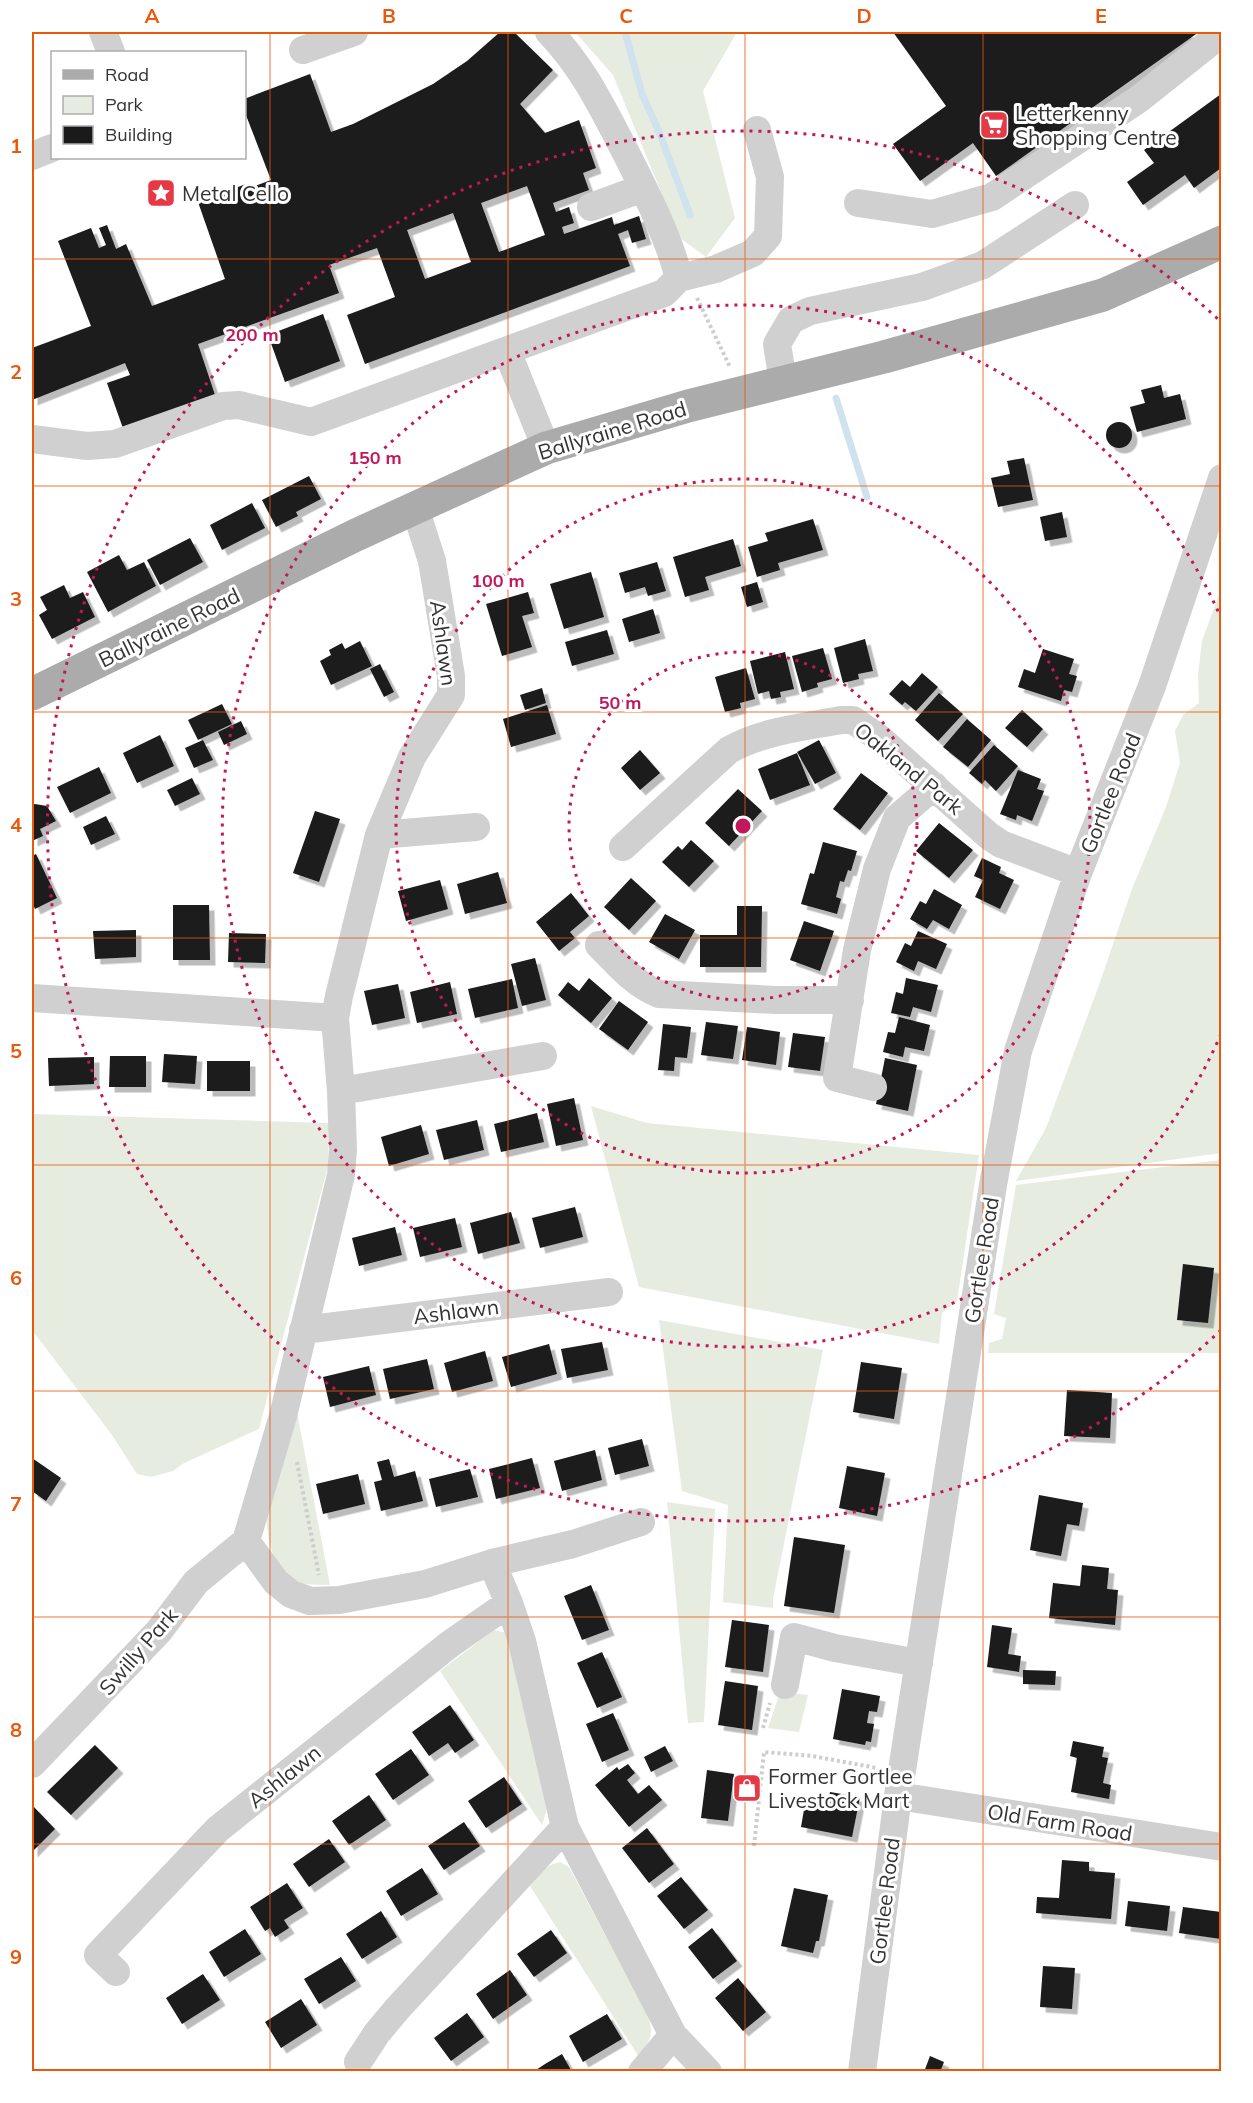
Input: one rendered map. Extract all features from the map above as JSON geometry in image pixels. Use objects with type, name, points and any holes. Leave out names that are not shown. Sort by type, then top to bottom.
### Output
[{"type":"main road","name":"Ballyraine Road","points":[[32,694],[415,508],[546,448],[688,405],[884,357],[1103,295],[1220,247]]},
{"type":"street","points":[[103,32],[111,51]]},
{"type":"street","points":[[303,50],[354,32]]},
{"type":"street","points":[[549,32],[567,50],[592,87],[671,249],[679,278]]},
{"type":"street","points":[[858,203],[932,214],[992,197],[1139,99],[1221,33]]},
{"type":"street","points":[[32,439],[87,446],[115,444],[223,406],[239,405],[311,422],[664,293],[679,278],[716,269],[753,253],[768,236],[770,177],[757,130]]},
{"type":"street","points":[[32,156],[51,148]]},
{"type":"street","points":[[591,207],[643,188]]},
{"type":"street","points":[[783,381],[777,345],[791,320],[810,311],[922,287],[983,266],[1076,205]]},
{"type":"street","points":[[507,351],[546,448]]},
{"type":"street","name":"Gortlee Road","points":[[862,2072],[900,1785],[906,1660],[1018,1051],[1078,873],[1152,686],[1221,478]]},
{"type":"street","name":"Ashlawn","points":[[246,1540],[283,1416],[341,1175],[343,1150],[341,1091],[335,1018],[341,985],[379,835],[412,757],[451,695],[451,676],[432,561],[415,508]]},
{"type":"street","name":"Oakland Park","points":[[623,847],[729,750],[744,741],[788,730],[841,720],[853,720],[879,738],[989,836],[1001,844],[1078,873]]},
{"type":"street","points":[[873,1087],[837,1078],[856,950],[877,869],[897,818],[934,786]]},
{"type":"street","points":[[379,835],[476,827]]},
{"type":"street","points":[[599,945],[635,981],[659,994],[776,1000],[850,1000]]},
{"type":"street","points":[[32,998],[335,1018]]},
{"type":"street","points":[[341,1091],[543,1056]]},
{"type":"street","name":"Ashlawn","points":[[303,1330],[609,1292]]},
{"type":"street","points":[[246,1540],[276,1582],[291,1594],[310,1601],[339,1599],[425,1584],[492,1563],[573,1544],[641,1522]]},
{"type":"street","name":"Swilly Park","points":[[32,1764],[159,1631],[196,1582],[246,1540]]},
{"type":"street","points":[[492,1563],[522,1641],[566,1827],[673,2035],[708,2072]]},
{"type":"street","name":"Ashlawn","points":[[116,1972],[98,1955],[218,1829],[450,1644],[509,1603]]},
{"type":"street","points":[[785,1685],[794,1637],[836,1648],[906,1660]]},
{"type":"street","name":"Old Farm Road","points":[[900,1785],[1221,1847]]},
{"type":"street","points":[[358,2062],[377,2032],[398,2008],[566,1827]]},
{"type":"street","points":[[642,2072],[673,2035]]},
{"type":"path","points":[[679,278],[694,291],[730,366],[734,394]]},
{"type":"path","points":[[296,1459],[319,1578],[329,1577]]},
{"type":"path","points":[[764,1728],[774,1683],[785,1685]]},
{"type":"path","points":[[754,1846],[764,1752],[812,1756],[900,1785]]},
{"type":"green space","points":[[575,32],[737,32],[703,91],[735,218],[706,257],[680,238],[613,75]]},
{"type":"green space","points":[[1221,589],[1221,1153],[1016,1181],[1046,1128],[1132,889],[1166,807],[1180,763],[1175,731],[1183,715],[1199,703],[1198,675],[1202,641]]},
{"type":"green space","points":[[591,1106],[647,1123],[979,1155],[957,1301],[942,1313],[939,1344],[639,1287]]},
{"type":"green space","points":[[32,1114],[329,1123],[328,1166],[259,1429],[184,1463],[173,1471],[151,1477],[137,1474],[112,1435],[32,1330]]},
{"type":"green space","points":[[1221,1160],[1221,1353],[988,1353],[989,1343],[1002,1339],[1006,1318],[994,1314],[1016,1185]]},
{"type":"green space","points":[[659,1320],[823,1350],[773,1598],[773,1608],[723,1602],[728,1505],[682,1491]]},
{"type":"green space","points":[[294,1397],[330,1585],[297,1584],[276,1566],[269,1540],[265,1511]]},
{"type":"green space","points":[[667,1502],[715,1509],[704,1722],[688,1723]]},
{"type":"green space","points":[[494,1630],[507,1633],[548,1805],[542,1825],[440,1671]]},
{"type":"green space","points":[[780,1692],[808,1695],[799,1732],[768,1728]]},
{"type":"green space","points":[[560,1862],[569,1867],[647,2014],[651,2032],[639,2057],[530,1886],[546,1868]]},
{"type":"building","points":[[500,32],[514,32],[553,70],[520,104],[545,133],[579,120],[596,168],[583,173],[589,190],[553,203],[556,212],[569,207],[574,223],[562,227],[564,234],[612,217],[614,225],[639,216],[646,239],[632,243],[628,230],[618,234],[630,266],[365,364],[347,315],[395,297],[377,248],[329,265],[339,293],[198,344],[217,401],[125,434],[107,383],[130,375],[125,363],[32,400],[32,348],[91,326],[58,241],[91,228],[99,248],[106,245],[99,228],[107,225],[116,249],[126,244],[152,306],[225,279],[198,202],[246,184],[247,189],[271,180],[246,115],[246,98],[310,74],[331,132],[353,124],[433,84],[467,61]],"holes":[[[527,186],[545,235],[499,252],[481,203]],[[453,213],[471,262],[425,279],[407,230]]]},
{"type":"building","name":"Letterkenny Shopping Centre","points":[[893,32],[1199,32],[996,176],[973,143],[920,181],[893,144],[946,106]]},
{"type":"building","points":[[1221,94],[1221,168],[1194,188],[1185,175],[1143,205],[1127,182],[1154,163],[1144,150]]},
{"type":"building","points":[[323,314],[340,361],[285,382],[268,335]]},
{"type":"building","points":[[1161,385],[1164,398],[1180,394],[1186,419],[1137,432],[1130,407],[1145,403],[1141,390]]},
{"type":"building","points":[[1119,422],[1128,426],[1132,435],[1128,444],[1119,448],[1110,444],[1106,435],[1110,426]]},
{"type":"building","points":[[1024,458],[1033,500],[998,507],[991,478],[1010,474],[1007,461]]},
{"type":"building","points":[[309,476],[321,499],[296,512],[298,516],[276,527],[262,500]]},
{"type":"building","points":[[252,503],[265,528],[222,550],[210,525]]},
{"type":"building","points":[[1062,512],[1067,537],[1045,541],[1040,517]]},
{"type":"building","points":[[813,519],[823,550],[778,563],[780,570],[757,577],[748,547],[768,541],[765,533]]},
{"type":"building","points":[[190,538],[203,562],[160,585],[147,560]]},
{"type":"building","points":[[733,539],[741,566],[705,577],[709,590],[685,597],[673,557]]},
{"type":"building","points":[[119,555],[127,570],[144,562],[156,586],[108,612],[87,572]]},
{"type":"building","points":[[657,562],[666,591],[648,596],[645,587],[625,593],[619,573]]},
{"type":"building","points":[[591,572],[604,617],[564,629],[550,584]]},
{"type":"building","points":[[757,582],[763,602],[747,607],[741,587]]},
{"type":"building","points":[[64,585],[70,598],[83,592],[95,617],[52,639],[39,615],[47,610],[40,597]]},
{"type":"building","points":[[528,592],[534,613],[522,616],[532,647],[502,656],[486,604]]},
{"type":"building","points":[[653,609],[660,633],[629,642],[622,619]]},
{"type":"building","points":[[607,630],[614,654],[572,666],[565,642]]},
{"type":"building","points":[[865,639],[873,671],[858,674],[859,679],[843,683],[834,648]]},
{"type":"building","points":[[360,641],[372,666],[331,685],[320,661],[331,655],[329,650],[342,643],[345,649]]},
{"type":"building","points":[[823,648],[832,679],[817,683],[818,687],[802,692],[792,656]]},
{"type":"building","points":[[1043,649],[1074,659],[1069,674],[1077,676],[1072,692],[1064,690],[1061,701],[1018,687],[1024,669],[1035,673]]},
{"type":"building","points":[[785,652],[794,689],[780,692],[781,697],[771,699],[769,691],[758,694],[750,661]]},
{"type":"building","points":[[380,664],[394,692],[384,697],[370,669]]},
{"type":"building","points":[[746,668],[755,699],[740,703],[741,708],[725,712],[715,677]]},
{"type":"building","points":[[922,673],[938,687],[916,711],[905,702],[902,705],[889,694],[902,680],[910,687]]},
{"type":"building","points":[[542,688],[546,703],[525,710],[520,695]]},
{"type":"building","points":[[939,693],[963,714],[938,741],[915,720]]},
{"type":"building","points":[[222,704],[232,724],[198,740],[188,720]]},
{"type":"building","points":[[547,705],[556,734],[511,747],[503,719]]},
{"type":"building","points":[[1022,710],[1043,729],[1027,747],[1005,728]]},
{"type":"building","points":[[967,719],[991,740],[968,767],[943,747]]},
{"type":"building","points":[[241,721],[247,734],[224,745],[218,732]]},
{"type":"building","points":[[160,735],[174,766],[137,783],[123,753]]},
{"type":"building","points":[[203,740],[213,760],[194,768],[185,748]]},
{"type":"building","points":[[819,740],[836,773],[815,784],[797,752]]},
{"type":"building","points":[[994,745],[1018,766],[996,791],[985,780],[982,784],[969,773]]},
{"type":"building","points":[[640,750],[660,773],[640,790],[621,768]]},
{"type":"building","points":[[797,753],[810,785],[770,800],[758,769]]},
{"type":"building","points":[[99,767],[111,793],[70,813],[57,787]]},
{"type":"building","points":[[1018,770],[1041,779],[1037,789],[1044,791],[1032,821],[1017,815],[1016,820],[1000,814]]},
{"type":"building","points":[[861,773],[888,793],[860,830],[833,809]]},
{"type":"building","points":[[192,778],[200,794],[175,806],[167,790]]},
{"type":"building","points":[[738,789],[762,811],[729,846],[705,823]]},
{"type":"building","points":[[32,805],[47,806],[56,821],[40,829],[43,836],[32,841]]},
{"type":"building","points":[[315,811],[340,819],[319,882],[293,873]]},
{"type":"building","points":[[106,816],[115,834],[91,845],[83,827]]},
{"type":"building","points":[[939,823],[973,850],[949,878],[916,851]]},
{"type":"building","points":[[691,840],[714,861],[689,887],[662,862],[678,846],[682,850]]},
{"type":"building","points":[[823,842],[857,851],[851,871],[848,870],[844,882],[840,881],[836,897],[841,899],[837,914],[801,904],[810,873],[814,874]]},
{"type":"building","points":[[32,850],[57,898],[35,909],[32,902]]},
{"type":"building","points":[[982,858],[1001,867],[999,873],[1014,880],[1000,909],[975,897],[983,880],[974,876]]},
{"type":"building","points":[[498,872],[507,903],[465,914],[457,884]]},
{"type":"building","points":[[631,878],[656,901],[629,930],[604,907]]},
{"type":"building","points":[[440,880],[448,909],[406,921],[398,891]]},
{"type":"building","points":[[934,889],[962,905],[949,929],[933,920],[927,929],[910,919],[920,901],[926,904]]},
{"type":"building","points":[[571,893],[589,916],[570,932],[575,938],[559,951],[536,922]]},
{"type":"building","points":[[173,905],[209,905],[210,960],[173,960]]},
{"type":"building","points":[[737,906],[762,906],[761,967],[700,967],[700,935],[737,935]]},
{"type":"building","points":[[665,914],[695,930],[679,959],[649,942]]},
{"type":"building","points":[[804,921],[834,931],[820,971],[790,960]]},
{"type":"building","points":[[136,930],[136,957],[95,959],[93,931]]},
{"type":"building","points":[[918,931],[947,944],[936,969],[918,961],[914,971],[896,962],[905,943],[911,946]]},
{"type":"building","points":[[229,933],[266,934],[265,963],[228,962]]},
{"type":"building","points":[[535,958],[546,1000],[522,1006],[511,964]]},
{"type":"building","points":[[589,978],[612,998],[591,1023],[558,995],[568,982],[579,991]]},
{"type":"building","points":[[906,978],[938,985],[931,1012],[913,1007],[910,1017],[891,1013],[896,992],[903,994]]},
{"type":"building","points":[[512,979],[518,1008],[475,1018],[468,989]]},
{"type":"building","points":[[450,982],[457,1014],[417,1023],[410,992]]},
{"type":"building","points":[[398,984],[405,1018],[372,1025],[364,991]]},
{"type":"building","points":[[619,1001],[648,1022],[628,1050],[599,1029]]},
{"type":"building","points":[[899,1017],[930,1025],[924,1051],[905,1047],[903,1057],[883,1052],[888,1032],[895,1033]]},
{"type":"building","points":[[706,1022],[738,1026],[733,1059],[701,1055]]},
{"type":"building","points":[[663,1024],[691,1027],[687,1058],[675,1057],[674,1071],[658,1070]]},
{"type":"building","points":[[747,1027],[780,1032],[776,1065],[742,1060]]},
{"type":"building","points":[[793,1033],[825,1037],[820,1071],[788,1067]]},
{"type":"building","points":[[164,1054],[197,1056],[195,1084],[162,1082]]},
{"type":"building","points":[[110,1056],[146,1056],[146,1087],[109,1087]]},
{"type":"building","points":[[94,1057],[94,1084],[49,1086],[48,1058]]},
{"type":"building","points":[[885,1058],[917,1065],[908,1111],[876,1104]]},
{"type":"building","points":[[207,1061],[250,1061],[250,1091],[207,1091]]},
{"type":"building","points":[[574,1098],[583,1140],[556,1146],[547,1104]]},
{"type":"building","points":[[537,1113],[544,1142],[501,1152],[494,1124]]},
{"type":"building","points":[[477,1120],[484,1150],[444,1160],[436,1130]]},
{"type":"building","points":[[421,1125],[429,1154],[389,1166],[381,1137]]},
{"type":"building","points":[[575,1207],[583,1237],[540,1248],[532,1218]]},
{"type":"building","points":[[511,1212],[520,1243],[478,1254],[470,1223]]},
{"type":"building","points":[[455,1218],[462,1247],[420,1257],[413,1228]]},
{"type":"building","points":[[395,1227],[402,1255],[359,1266],[352,1238]]},
{"type":"building","points":[[1183,1264],[1214,1268],[1208,1323],[1177,1320]]},
{"type":"building","points":[[602,1342],[608,1370],[567,1378],[561,1349]]},
{"type":"building","points":[[549,1344],[557,1374],[511,1387],[502,1357]]},
{"type":"building","points":[[485,1351],[493,1381],[452,1392],[444,1363]]},
{"type":"building","points":[[427,1359],[434,1389],[390,1399],[383,1369]]},
{"type":"building","points":[[861,1362],[902,1368],[894,1419],[853,1412]]},
{"type":"building","points":[[369,1366],[376,1395],[330,1407],[323,1377]]},
{"type":"building","points":[[1067,1390],[1112,1393],[1110,1438],[1064,1436]]},
{"type":"building","points":[[642,1439],[649,1466],[615,1475],[608,1448]]},
{"type":"building","points":[[595,1450],[602,1480],[562,1491],[554,1461]]},
{"type":"building","points":[[32,1458],[61,1478],[46,1501],[32,1491]]},
{"type":"building","points":[[532,1458],[540,1488],[496,1499],[489,1469]]},
{"type":"building","points":[[389,1459],[394,1477],[415,1471],[423,1501],[381,1511],[374,1482],[382,1480],[377,1462]]},
{"type":"building","points":[[847,1466],[885,1473],[877,1516],[839,1508]]},
{"type":"building","points":[[470,1469],[478,1497],[436,1507],[429,1479]]},
{"type":"building","points":[[358,1474],[365,1504],[323,1514],[316,1484]]},
{"type":"building","points":[[1039,1495],[1083,1503],[1079,1526],[1067,1524],[1061,1556],[1030,1550]]},
{"type":"building","points":[[794,1537],[845,1545],[834,1613],[784,1606]]},
{"type":"building","points":[[1082,1565],[1109,1568],[1107,1589],[1118,1590],[1115,1625],[1049,1618],[1053,1583],[1080,1586]]},
{"type":"building","points":[[591,1585],[609,1630],[582,1640],[564,1596]]},
{"type":"building","points":[[732,1620],[769,1625],[763,1672],[725,1667]]},
{"type":"building","points":[[992,1625],[1012,1628],[1008,1654],[1021,1656],[1019,1672],[987,1667]]},
{"type":"building","points":[[602,1652],[622,1697],[597,1708],[577,1663]]},
{"type":"building","points":[[1023,1670],[1056,1671],[1055,1685],[1023,1684]]},
{"type":"building","points":[[725,1681],[758,1686],[752,1730],[718,1725]]},
{"type":"building","points":[[842,1689],[880,1696],[877,1712],[869,1711],[867,1723],[874,1724],[871,1742],[866,1741],[865,1745],[833,1739]]},
{"type":"building","points":[[450,1705],[474,1740],[455,1753],[448,1743],[429,1756],[412,1732]]},
{"type":"building","points":[[613,1713],[629,1750],[602,1762],[586,1724]]},
{"type":"building","points":[[1073,1741],[1104,1747],[1102,1757],[1108,1758],[1103,1783],[1111,1785],[1109,1799],[1071,1792],[1077,1758],[1070,1756]]},
{"type":"building","points":[[95,1745],[118,1768],[71,1815],[47,1792]]},
{"type":"building","points":[[665,1746],[673,1761],[651,1772],[644,1757]]},
{"type":"building","points":[[411,1749],[429,1775],[393,1800],[375,1774]]},
{"type":"building","points":[[628,1764],[635,1773],[627,1780],[638,1794],[649,1785],[662,1800],[629,1827],[595,1785],[617,1767],[619,1770]]},
{"type":"building","points":[[707,1770],[734,1774],[728,1821],[701,1818]]},
{"type":"building","points":[[504,1777],[522,1804],[486,1828],[468,1801]]},
{"type":"building","points":[[830,1792],[860,1797],[852,1837],[801,1827],[806,1798],[828,1802]]},
{"type":"building","points":[[369,1795],[386,1820],[349,1845],[332,1821]]},
{"type":"building","points":[[33,1806],[55,1829],[32,1852],[32,1808]]},
{"type":"building","points":[[464,1822],[480,1846],[444,1870],[428,1846]]},
{"type":"building","points":[[647,1828],[674,1864],[649,1883],[622,1848]]},
{"type":"building","points":[[329,1839],[345,1862],[309,1887],[293,1864]]},
{"type":"building","points":[[1062,1860],[1089,1862],[1089,1871],[1115,1873],[1111,1919],[1036,1913],[1037,1897],[1059,1898]]},
{"type":"building","points":[[422,1868],[438,1894],[401,1916],[386,1891]]},
{"type":"building","points":[[681,1877],[708,1910],[684,1929],[657,1896]]},
{"type":"building","points":[[287,1883],[303,1908],[284,1920],[289,1928],[275,1937],[270,1928],[265,1931],[250,1907]]},
{"type":"building","points":[[794,1888],[828,1895],[819,1941],[816,1941],[813,1953],[781,1946]]},
{"type":"building","points":[[1128,1901],[1170,1906],[1167,1931],[1125,1926]]},
{"type":"building","points":[[1183,1907],[1221,1912],[1221,1939],[1179,1933]]},
{"type":"building","points":[[381,1911],[397,1937],[362,1959],[346,1934]]},
{"type":"building","points":[[712,1928],[737,1961],[713,1979],[688,1947]]},
{"type":"building","points":[[245,1929],[261,1954],[224,1977],[209,1952]]},
{"type":"building","points":[[551,1930],[567,1953],[534,1977],[517,1954]]},
{"type":"building","points":[[341,1957],[356,1981],[319,2004],[304,1979]]},
{"type":"building","points":[[1043,1966],[1075,1968],[1072,2009],[1040,2007]]},
{"type":"building","points":[[510,1970],[527,1995],[493,2019],[476,1994]]},
{"type":"building","points":[[203,1974],[220,2000],[182,2024],[166,1998]]},
{"type":"building","points":[[738,1978],[766,2012],[743,2031],[715,1998]]},
{"type":"building","points":[[301,1999],[317,2025],[281,2048],[265,2022]]},
{"type":"building","points":[[467,2013],[484,2037],[451,2061],[434,2038]]},
{"type":"building","points":[[607,2014],[622,2039],[583,2062],[569,2036]]},
{"type":"building","points":[[562,2054],[572,2072],[533,2072],[545,2064]]},
{"type":"building","points":[[930,2056],[944,2062],[940,2072],[924,2072]]},
{"type":"waterway","points":[[625,32],[642,94],[660,134],[690,215]]},
{"type":"waterway","points":[[836,398],[867,497]]},
{"type":"place","name":"Letterkenny Shopping Centre","points":[[994,125]]},
{"type":"place","name":"Metal Cello","points":[[161,193]]},
{"type":"place","name":"Former Gortlee Livestock Mart","points":[[747,1788]]}]
